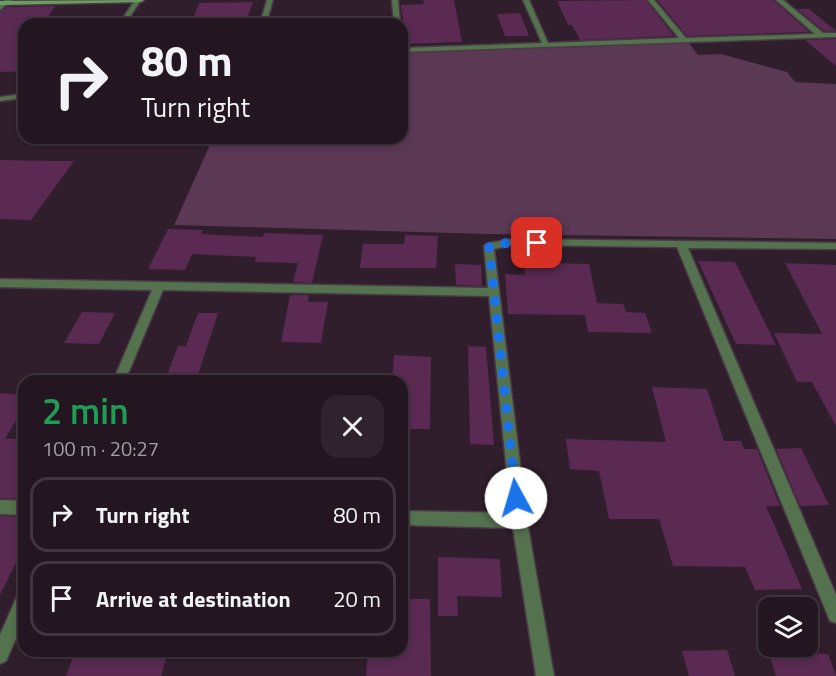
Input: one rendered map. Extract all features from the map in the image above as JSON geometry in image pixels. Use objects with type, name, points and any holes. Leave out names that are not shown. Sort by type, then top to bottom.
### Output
[{"type":"street","points":[[3,4],[139,0]]},
{"type":"street","points":[[126,18],[139,0]]},
{"type":"street","points":[[264,18],[270,0]]},
{"type":"street","points":[[395,0],[396,18]]},
{"type":"street","points":[[526,0],[546,45]]},
{"type":"street","points":[[651,0],[684,40]]},
{"type":"street","points":[[779,0],[821,35]]},
{"type":"street","points":[[408,50],[836,35]]},
{"type":"street","points":[[0,99],[18,97]]},
{"type":"street","points":[[545,676],[519,521],[489,246],[513,242],[836,246]]},
{"type":"street","points":[[681,244],[836,615]]},
{"type":"street","points":[[0,283],[493,292]]},
{"type":"street","points":[[121,375],[160,285]]},
{"type":"street","points":[[0,507],[18,508]]},
{"type":"street","points":[[408,518],[519,521]]},
{"type":"street","points":[[0,656],[18,614]]},
{"type":"shaded area","points":[[688,42],[698,55],[721,54],[787,72],[795,82],[836,84],[836,239],[488,234],[174,225],[210,144],[408,144],[408,52]]},
{"type":"building","points":[[423,0],[454,0],[462,42],[408,44],[408,18],[403,18],[401,5],[424,4]]},
{"type":"building","points":[[646,0],[674,36],[580,40],[572,25],[568,25],[557,1]]},
{"type":"building","points":[[657,0],[773,0],[809,32],[687,36]]},
{"type":"building","points":[[253,2],[247,18],[193,18],[199,3]]},
{"type":"building","points":[[55,6],[47,18],[18,18],[18,71],[0,72],[0,12],[7,7]]},
{"type":"building","points":[[797,9],[809,9],[836,31],[824,31]]},
{"type":"building","points":[[520,13],[529,36],[505,36],[497,14]]},
{"type":"building","points":[[836,39],[836,66],[805,40]]},
{"type":"building","points":[[0,160],[74,161],[31,220],[0,219]]},
{"type":"building","points":[[168,229],[203,230],[201,234],[263,237],[264,233],[323,235],[312,283],[293,282],[298,263],[255,262],[256,257],[192,254],[185,270],[148,269]]},
{"type":"building","points":[[405,235],[438,236],[436,268],[360,268],[363,244],[404,244]]},
{"type":"building","points":[[698,261],[735,262],[776,345],[736,344]]},
{"type":"building","points":[[524,262],[589,264],[597,303],[623,304],[626,312],[645,313],[652,333],[588,332],[585,315],[508,314],[505,274],[525,275]]},
{"type":"building","points":[[785,263],[836,265],[836,426],[812,382],[797,382],[774,333],[822,334]]},
{"type":"building","points":[[455,264],[481,265],[482,286],[456,285]]},
{"type":"building","points":[[290,295],[309,295],[308,302],[328,302],[321,343],[281,342]]},
{"type":"building","points":[[82,312],[115,313],[99,344],[64,343]]},
{"type":"building","points":[[198,313],[218,313],[198,375],[167,375],[178,346],[186,346]]},
{"type":"building","points":[[468,346],[486,347],[494,445],[470,444]]},
{"type":"building","points":[[394,355],[431,357],[430,429],[408,429],[408,375],[392,375]]},
{"type":"building","points":[[652,387],[707,389],[724,441],[741,441],[744,449],[757,449],[780,506],[766,506],[802,589],[755,590],[745,567],[673,566],[659,519],[609,519],[599,471],[570,469],[566,439],[666,442]]},
{"type":"building","points":[[0,393],[18,394],[18,417],[5,439],[18,439],[18,499],[0,498]]},
{"type":"building","points":[[801,448],[829,505],[800,506],[776,449]]},
{"type":"building","points":[[0,516],[18,517],[18,559],[0,595]]},
{"type":"building","points":[[438,557],[500,559],[502,597],[457,596],[458,616],[438,616]]},
{"type":"building","points":[[408,599],[430,599],[431,676],[366,676],[368,657],[408,657]]},
{"type":"building","points":[[727,650],[735,676],[689,676],[682,651]]},
{"type":"building","points":[[818,654],[828,654],[836,676],[776,676],[770,657],[818,657]]},
{"type":"building","points":[[73,657],[166,657],[161,676],[66,676]]},
{"type":"route","points":[[516,498],[489,246],[513,242],[537,243]]}]
